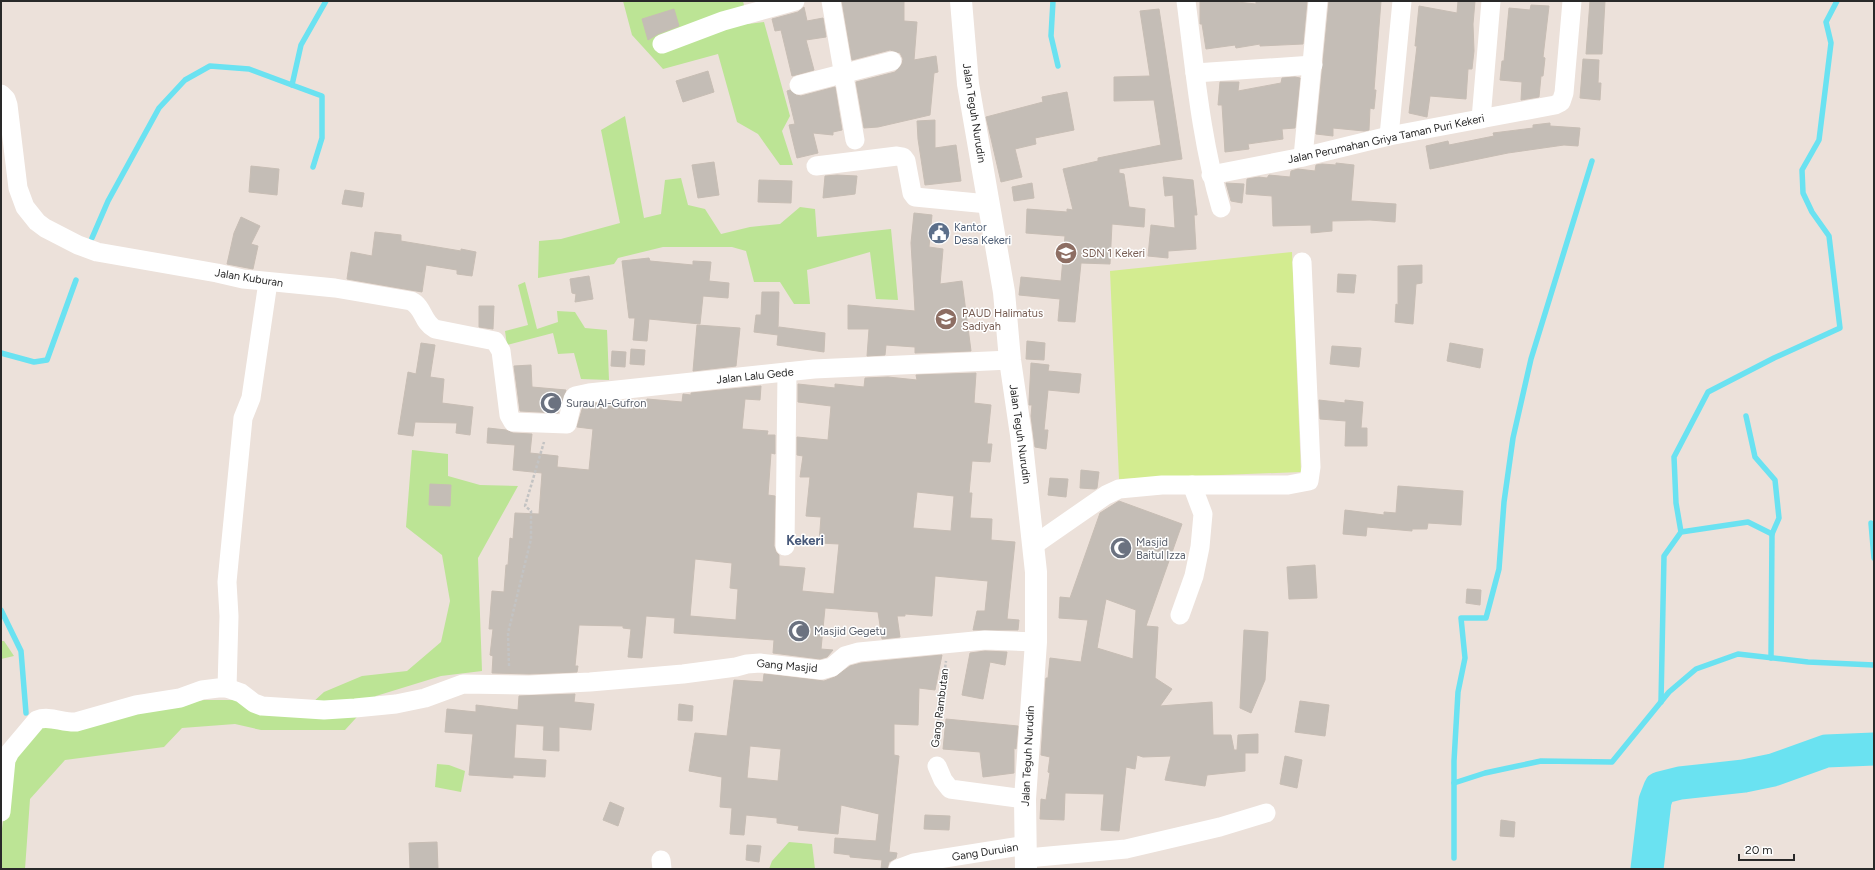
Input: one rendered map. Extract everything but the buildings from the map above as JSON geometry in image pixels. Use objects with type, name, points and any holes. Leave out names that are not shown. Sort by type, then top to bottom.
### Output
[{"type":"street","points":[[662,44],[723,21],[795,1]]},
{"type":"street","points":[[831,1],[855,140]]},
{"type":"street","name":"Jalan Teguh Nurudin","points":[[961,1],[968,84],[1004,292],[1010,360],[1034,545],[1036,572],[1036,642],[1025,799],[1026,857]]},
{"type":"street","points":[[1186,1],[1195,73],[1211,175],[1221,208]]},
{"type":"street","points":[[1304,157],[1318,1]]},
{"type":"street","points":[[1389,136],[1402,1]]},
{"type":"street","points":[[1481,119],[1491,1]]},
{"type":"street","name":"Jalan Perumahan Griya Taman Puri Kekeri","points":[[1211,175],[1304,157],[1389,136],[1555,105],[1561,102],[1564,92],[1572,1]]},
{"type":"street","points":[[799,84],[892,61]]},
{"type":"street","points":[[1195,73],[1313,65]]},
{"type":"street","name":"Jalan Kuburan","points":[[1,94],[6,99],[8,104],[18,188],[21,198],[31,215],[45,228],[97,252],[243,279],[335,288],[408,300],[419,306],[426,320],[435,328],[495,341],[499,345],[511,420],[513,422],[523,423]]},
{"type":"street","points":[[816,166],[897,156],[903,157],[906,161],[912,193],[915,197],[988,204]]},
{"type":"street","points":[[1034,545],[1106,495],[1119,489],[1162,485],[1288,485],[1309,481],[1312,467],[1302,262]]},
{"type":"street","points":[[1,812],[6,760],[10,752],[38,720],[43,717],[67,723],[76,722],[136,705],[180,698],[202,690],[227,688],[228,560],[243,418],[251,398],[268,282]]},
{"type":"street","name":"Jalan Lalu Gede","points":[[523,423],[564,425],[568,423],[571,403],[575,396],[787,372],[875,366],[1010,360]]},
{"type":"street","points":[[784,546],[787,372]]},
{"type":"street","points":[[1180,615],[1194,576],[1200,546],[1202,514],[1192,485]]},
{"type":"street","name":"Gang Masjid","points":[[227,688],[242,693],[254,704],[262,706],[324,710],[396,704],[425,698],[463,684],[590,682],[683,674],[755,663],[821,670],[832,667],[845,656],[854,653],[985,640],[1036,642]]},
{"type":"street","points":[[937,766],[943,780],[950,790],[1025,799]]},
{"type":"street","name":"Gang Duruian","points":[[898,869],[914,863],[1026,857],[1126,849],[1220,827],[1266,813]]},
{"type":"path","points":[[510,684],[508,633],[531,539],[531,511],[524,506],[549,424]]},
{"type":"path","name":"Gang Rambutan","points":[[937,766],[935,751],[948,643]]},
{"type":"green space","points":[[623,1],[743,1],[748,24],[764,22],[790,116],[782,131],[793,165],[780,165],[758,134],[737,122],[718,54],[663,69],[632,35]]},
{"type":"green space","points":[[625,116],[644,218],[661,214],[665,180],[681,178],[688,205],[705,209],[721,234],[750,227],[780,224],[800,207],[815,209],[817,237],[891,229],[898,300],[876,299],[870,252],[807,270],[810,304],[794,304],[780,282],[754,282],[746,251],[732,247],[663,247],[618,258],[614,264],[538,278],[539,241],[561,239],[620,223],[601,130]]},
{"type":"green space","points":[[1292,252],[1301,472],[1119,479],[1110,271]]},
{"type":"green space","points":[[525,282],[537,329],[558,322],[557,311],[575,312],[585,328],[607,330],[609,380],[581,379],[574,353],[558,354],[553,333],[507,345],[505,331],[528,325],[518,285]]},
{"type":"green space","points":[[412,450],[448,454],[448,476],[480,485],[518,486],[478,558],[482,671],[441,676],[376,696],[345,730],[261,730],[235,724],[182,728],[164,747],[65,760],[30,799],[25,869],[1,869],[1,836],[11,763],[44,723],[204,700],[235,700],[299,715],[324,692],[362,676],[407,671],[441,642],[450,601],[442,555],[406,527]]},
{"type":"green space","points":[[1,641],[4,641],[14,656],[1,659]]},
{"type":"green space","points":[[437,764],[449,765],[465,771],[461,792],[435,787]]},
{"type":"green space","points":[[789,842],[812,844],[815,869],[769,869],[772,861]]},
{"type":"waterway","points":[[313,167],[322,138],[322,96],[292,85],[301,45],[326,1]]},
{"type":"waterway","points":[[1053,1],[1051,36],[1058,66]]},
{"type":"waterway","points":[[1681,532],[1676,503],[1674,457],[1708,392],[1774,358],[1840,328],[1829,236],[1812,212],[1803,193],[1802,170],[1819,140],[1831,43],[1826,22],[1837,1]]},
{"type":"waterway","points":[[92,238],[108,201],[159,108],[185,80],[210,66],[249,69],[292,85]]},
{"type":"waterway","points":[[1454,858],[1454,761],[1458,692],[1465,658],[1461,618],[1486,618],[1499,569],[1504,502],[1513,438],[1531,359],[1592,161]]},
{"type":"waterway","points":[[1,353],[34,362],[47,360],[76,280]]},
{"type":"waterway","points":[[1746,416],[1755,457],[1775,480],[1779,518],[1772,534],[1771,658]]},
{"type":"waterway","points":[[1661,702],[1664,556],[1681,532],[1748,522],[1772,534]]},
{"type":"waterway","points":[[1871,523],[1874,558]]},
{"type":"waterway","points":[[1,610],[21,651],[26,713]]},
{"type":"waterway","points":[[1454,783],[1485,773],[1541,761],[1612,762],[1669,692],[1696,669],[1738,654],[1808,662],[1874,665]]},
{"type":"waterway","points":[[1647,869],[1655,801],[1660,788],[1680,783],[1744,776],[1773,770],[1826,751],[1874,749]]},
{"type":"place","name":"Kantor Desa Kekeri","points":[[939,233]]},
{"type":"place","name":"SDN 1 Kekeri","points":[[1066,253]]},
{"type":"place","name":"PAUD Halimatus Sadiyah","points":[[946,319]]},
{"type":"place","name":"Surau Al-Gufron","points":[[551,403]]},
{"type":"place","name":"Masjid Baitul Izza","points":[[1121,548]]},
{"type":"place","name":"Masjid Gegetu","points":[[799,631]]},
{"type":"district","name":"Kekeri","points":[[805,540]]}]
